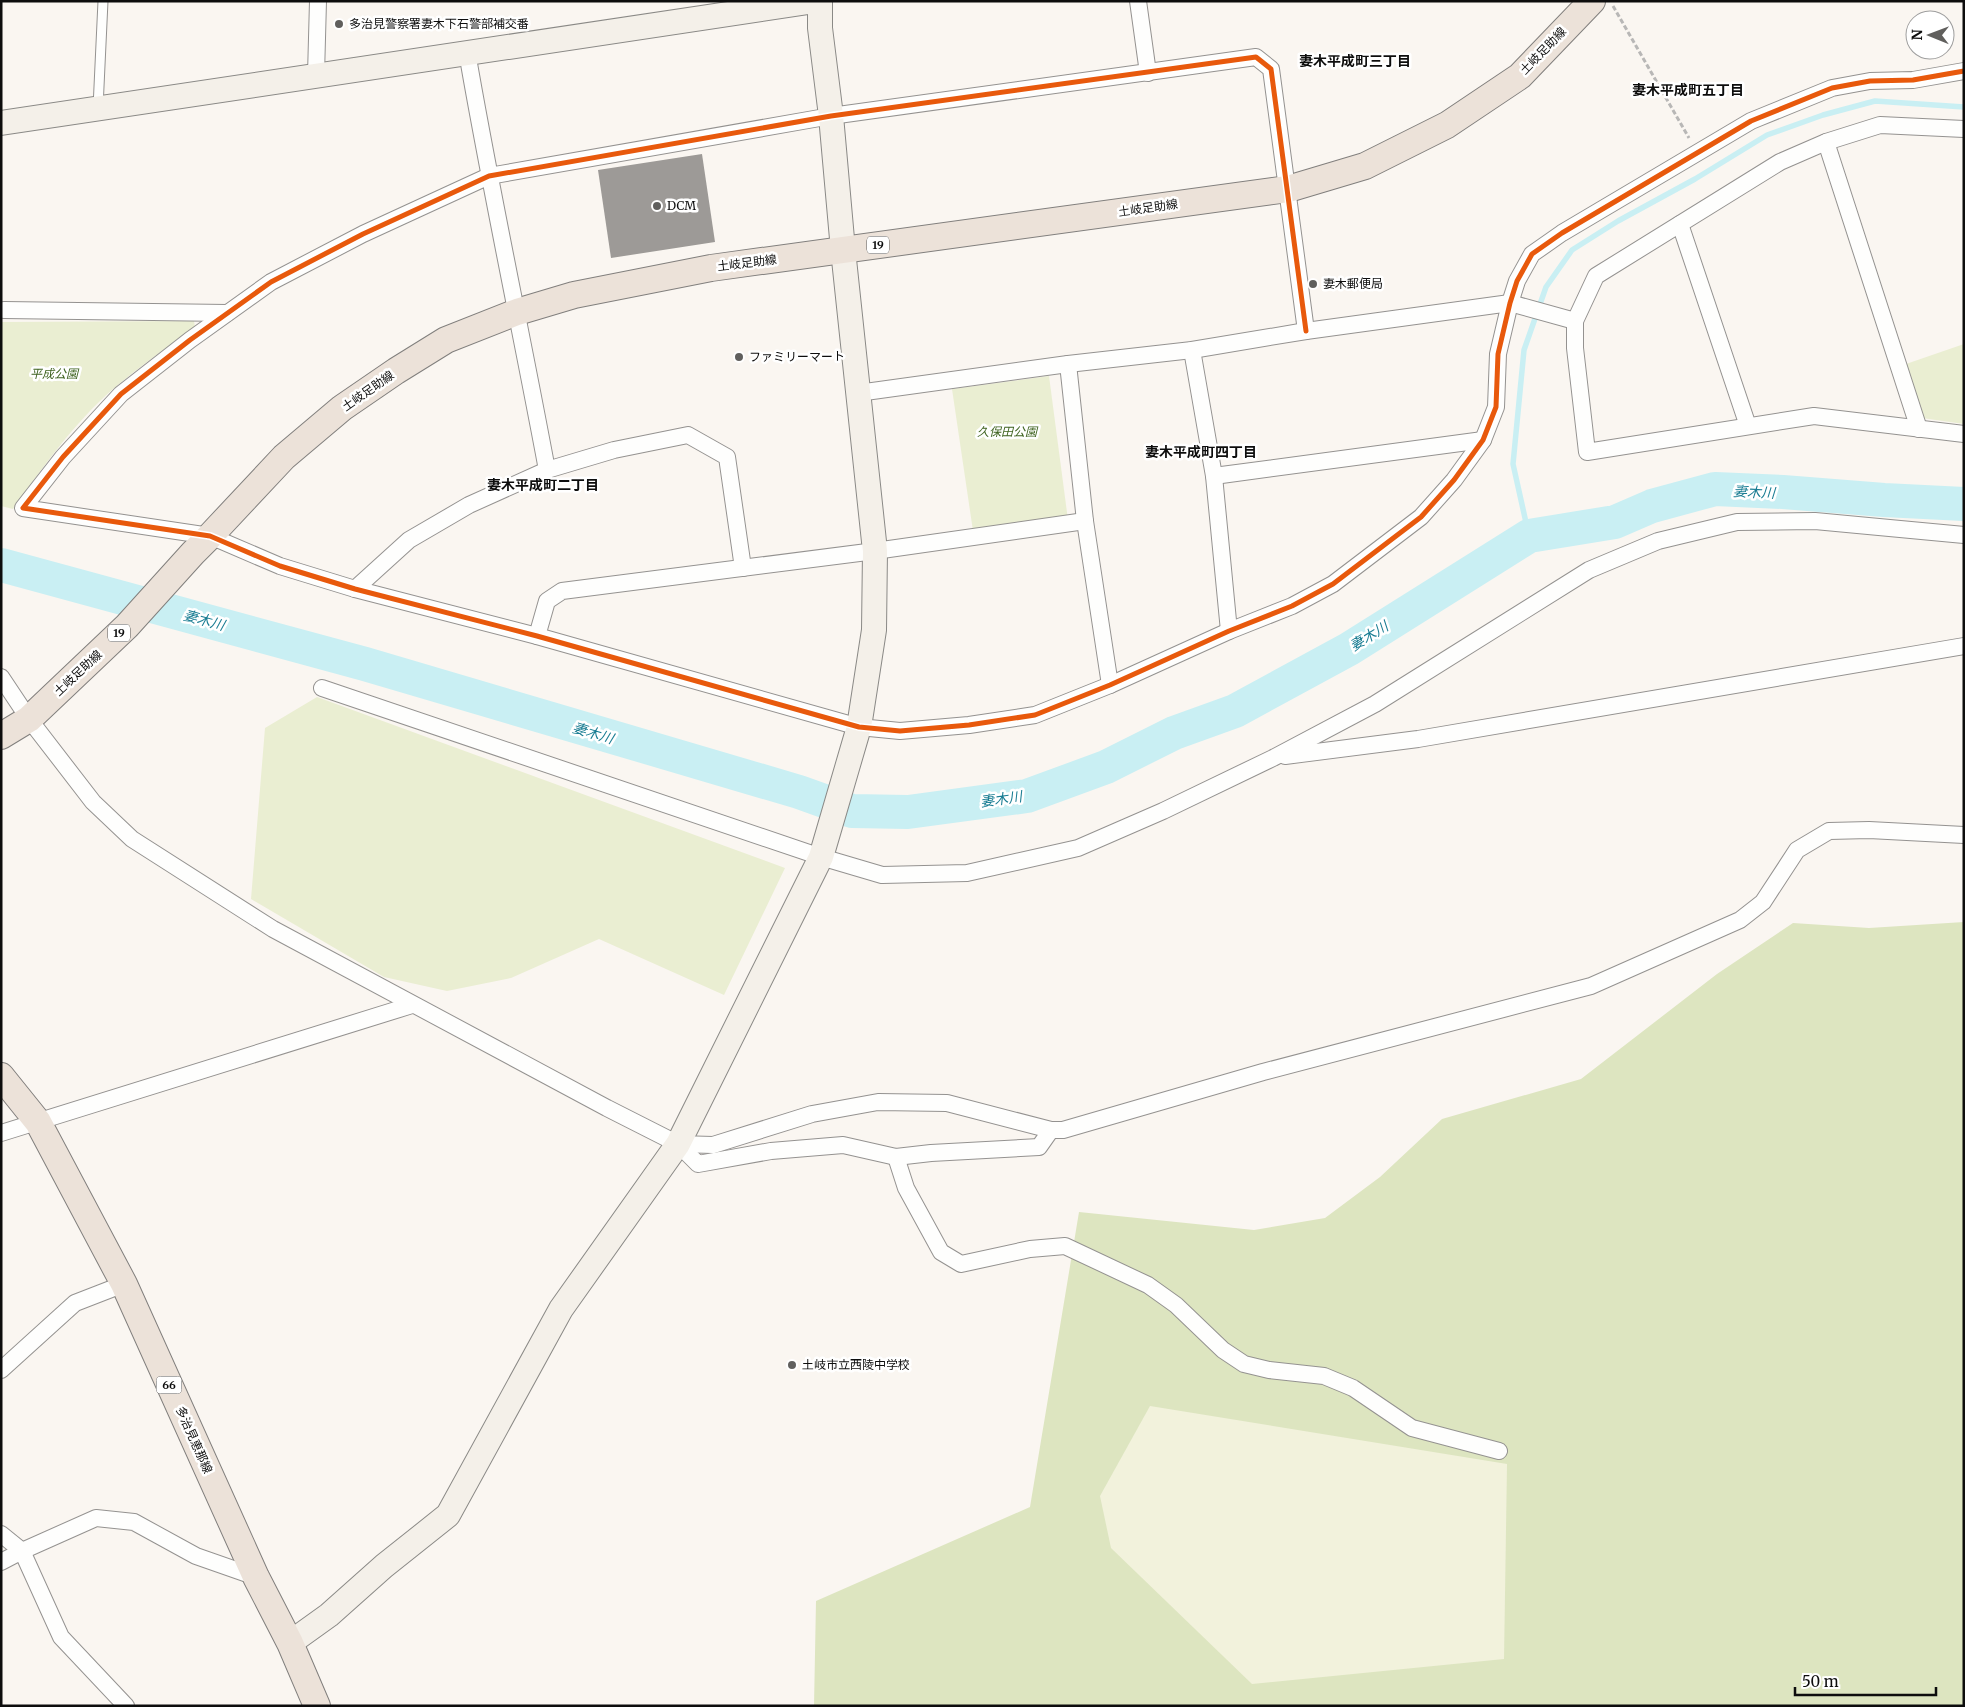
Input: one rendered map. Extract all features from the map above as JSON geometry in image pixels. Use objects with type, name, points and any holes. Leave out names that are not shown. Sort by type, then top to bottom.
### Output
[{"type":"main road","name":"土岐足助線","points":[[1,736],[34,713],[127,626],[284,457],[342,408],[446,340],[517,312],[574,295],[711,268],[1288,188],[1365,166],[1447,125],[1520,76],[1592,1]]},
{"type":"main road","name":"多治見恵那線","points":[[1,1076],[38,1122],[124,1284],[256,1577],[290,1642],[317,1706]]},
{"type":"street","points":[[316,75],[318,1]]},
{"type":"street","points":[[1,123],[815,1]]},
{"type":"street","points":[[290,1642],[328,1615],[384,1566],[448,1515],[561,1310],[678,1144],[821,857],[860,727],[874,630],[875,551],[842,250],[831,116],[820,28],[820,1]]},
{"type":"street","points":[[1138,1],[1148,73]]},
{"type":"street","points":[[467,52],[488,176],[517,312],[547,470]]},
{"type":"street","points":[[1306,331],[1271,70],[1256,57],[831,116],[488,176],[346,242],[271,282],[227,313],[121,394],[63,457],[23,508],[201,545],[356,589],[537,636],[860,727],[900,731],[969,725],[1035,715],[1110,685],[1229,631],[1292,606],[1333,584],[1378,552],[1421,517],[1454,480],[1483,440],[1496,407],[1498,354],[1517,281],[1532,254],[1562,233],[1751,121],[1832,88],[1870,82],[1913,80],[1964,71]]},
{"type":"street","points":[[1964,129],[1880,125],[1826,142],[1780,162],[1596,276],[1575,321],[1576,357],[1587,452],[1814,416],[1964,434]]},
{"type":"street","points":[[1826,142],[1919,429]]},
{"type":"street","points":[[1680,224],[1748,426]]},
{"type":"street","points":[[858,393],[1068,364],[1192,350],[1306,331],[1510,303],[1575,321]]},
{"type":"street","points":[[4,310],[227,313]]},
{"type":"street","points":[[1192,350],[1214,476],[1229,631]]},
{"type":"street","points":[[1068,364],[1085,522],[1110,685]]},
{"type":"street","points":[[356,589],[409,540],[469,505],[547,470],[614,450],[688,435],[726,457],[743,568]]},
{"type":"street","points":[[1214,476],[1483,440]]},
{"type":"street","points":[[322,688],[821,857],[882,875],[967,873],[1078,848],[1273,758],[1375,704],[1589,570],[1658,541],[1737,522],[1815,521],[1964,535]]},
{"type":"street","points":[[537,636],[547,601],[562,591],[1085,522]]},
{"type":"street","points":[[1273,758],[1418,739],[1964,646]]},
{"type":"street","points":[[1,677],[34,713],[93,802],[132,839],[273,928],[412,1005],[678,1144],[698,1164],[771,1151],[843,1145],[896,1157],[931,1153],[1039,1147],[1051,1130]]},
{"type":"street","points":[[678,1144],[713,1145],[812,1114],[878,1102],[947,1103],[1051,1130],[1063,1130],[1273,1070],[1592,986],[1740,920],[1763,902],[1797,850],[1829,831],[1869,830],[1964,835]]},
{"type":"street","points":[[1,1133],[412,1005]]},
{"type":"street","points":[[896,1157],[906,1188],[941,1252],[961,1264],[1030,1249],[1065,1246],[1148,1285],[1176,1305],[1223,1350],[1244,1364],[1270,1370],[1324,1376],[1353,1388],[1412,1428],[1499,1452]]},
{"type":"street","points":[[1,1370],[76,1302],[124,1284]]},
{"type":"street","points":[[1,1562],[22,1550],[96,1518],[134,1522],[196,1556],[256,1577]]},
{"type":"street","points":[[1,1534],[22,1550],[61,1638],[126,1706]]},
{"type":"lane","points":[[98,109],[103,1]]},
{"type":"path","points":[[1610,1],[1698,154]]},
{"type":"green space","name":"平成公園","points":[[194,321],[195,327],[113,389],[85,416],[13,509],[1,506],[1,322]]},
{"type":"green space","points":[[1964,344],[1964,424],[1922,418],[1906,364]]},
{"type":"green space","name":"久保田公園","points":[[1049,376],[1068,520],[973,531],[952,389]]},
{"type":"green space","points":[[317,697],[785,868],[724,995],[599,939],[511,978],[447,991],[384,977],[251,899],[265,728]]},
{"type":"green space","points":[[1964,922],[1964,1706],[814,1706],[816,1601],[1030,1507],[1079,1212],[1254,1230],[1325,1218],[1380,1177],[1442,1119],[1581,1079],[1717,974],[1793,923],[1869,928]]},
{"type":"green space","points":[[1150,1406],[1507,1464],[1504,1659],[1252,1684],[1111,1548],[1100,1496]]},
{"type":"building","name":"DCM","points":[[702,154],[715,242],[611,258],[598,170]]},
{"type":"waterway","points":[[1529,536],[1513,464],[1524,350],[1546,287],[1572,250],[1618,221],[1695,179],[1767,135],[1823,115],[1875,101],[1964,107]]},
{"type":"waterway","name":"妻木川","points":[[1,565],[365,664],[799,792],[852,811],[908,812],[1027,796],[1106,767],[1174,733],[1235,711],[1349,649],[1529,536],[1615,522],[1652,506],[1715,489],[1964,504]]},
{"type":"cycle path","points":[[1306,331],[1271,69],[1256,57],[831,116],[489,176],[363,234],[271,282],[190,340],[121,394],[63,457],[23,508],[210,536],[280,566],[355,589],[537,636],[859,727],[900,731],[969,725],[1035,715],[1110,685],[1229,631],[1292,606],[1333,584],[1421,517],[1454,480],[1483,440],[1496,407],[1498,354],[1517,281],[1532,254],[1562,233],[1751,121],[1832,88],[1870,81],[1913,80],[1964,71]]},
{"type":"place","name":"多治見警察署妻木下石警部補交番","points":[[339,24]]},
{"type":"place","name":"DCM","points":[[657,206]]},
{"type":"place","name":"妻木郵便局","points":[[1313,284]]},
{"type":"place","name":"ファミリーマート","points":[[739,357]]},
{"type":"place","name":"土岐市立西陵中学校","points":[[792,1365]]},
{"type":"district","name":"妻木平成町三丁目","points":[[1355,61]]},
{"type":"district","name":"妻木平成町五丁目","points":[[1688,90]]},
{"type":"district","name":"妻木平成町四丁目","points":[[1201,452]]},
{"type":"district","name":"妻木平成町二丁目","points":[[543,485]]}]
